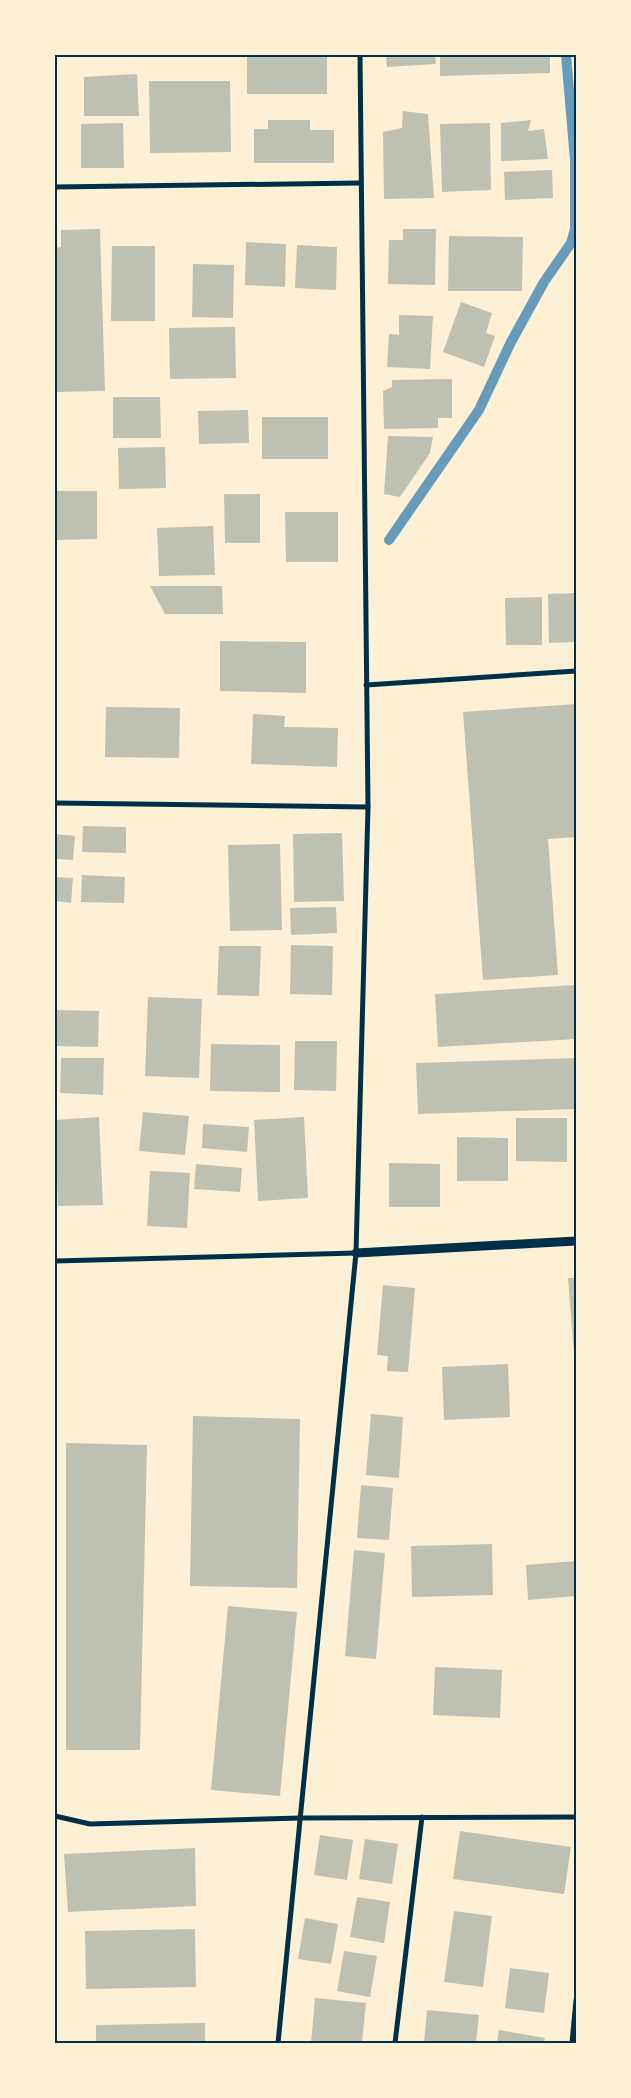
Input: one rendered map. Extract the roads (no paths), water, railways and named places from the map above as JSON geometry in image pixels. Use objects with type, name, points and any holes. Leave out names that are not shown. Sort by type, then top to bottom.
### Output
[{"type":"street","points":[[278,2043],[302,1818],[356,1252],[368,807],[360,55]]},
{"type":"street","points":[[55,187],[360,183]]},
{"type":"street","points":[[366,685],[576,671]]},
{"type":"street","points":[[55,803],[368,807]]},
{"type":"street","points":[[55,1261],[356,1252],[576,1241]]},
{"type":"street","points":[[55,1816],[90,1824],[302,1818],[576,1817]]},
{"type":"street","points":[[395,2043],[422,1817]]},
{"type":"street","points":[[572,2043],[576,2000]]},
{"type":"waterway","points":[[389,540],[479,410],[511,342],[544,282],[571,243],[575,229],[575,160],[566,55]]}]
